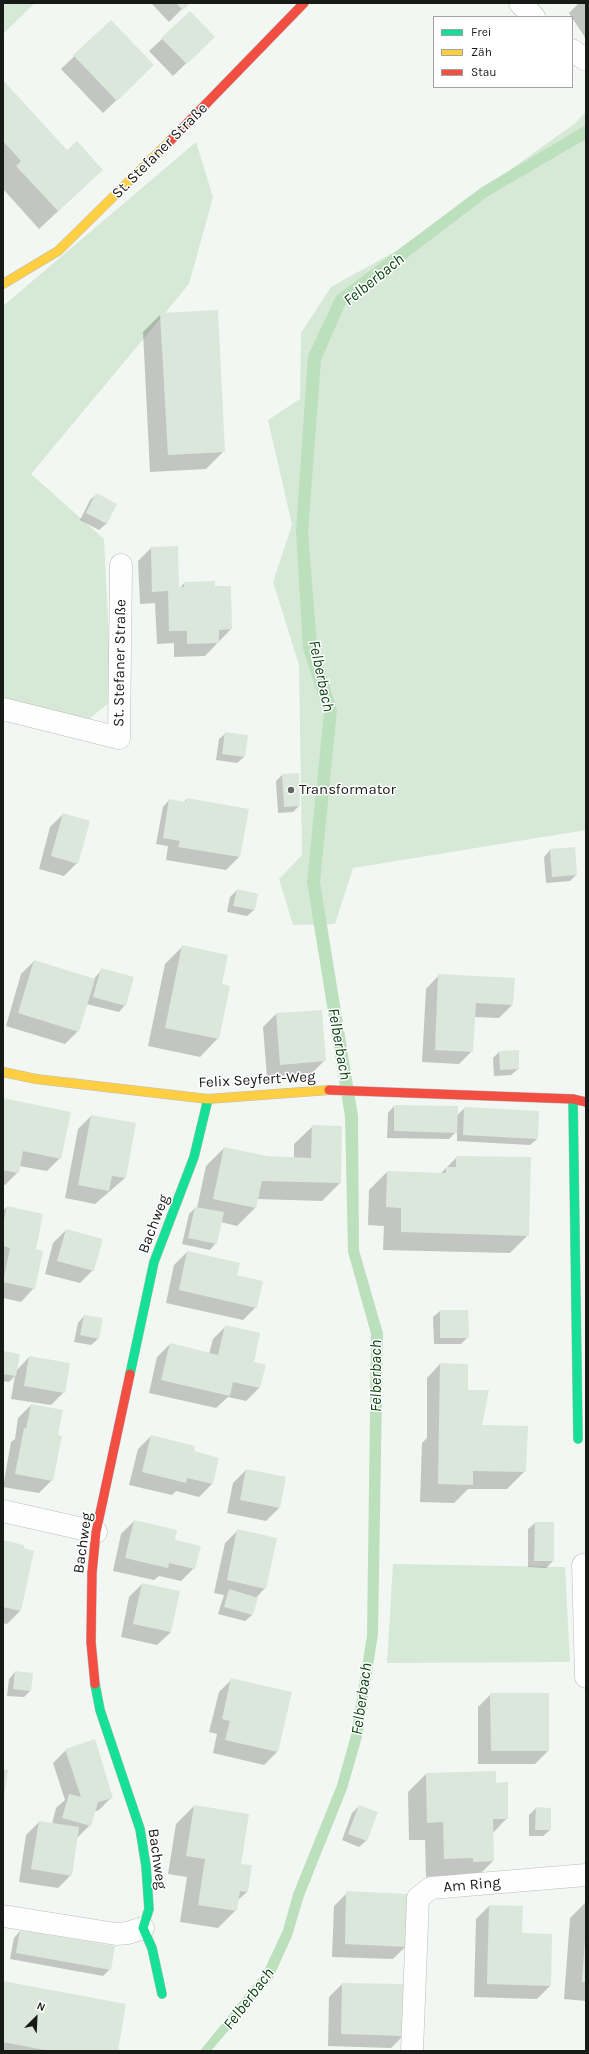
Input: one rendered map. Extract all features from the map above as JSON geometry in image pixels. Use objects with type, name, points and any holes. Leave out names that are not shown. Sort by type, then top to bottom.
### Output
[{"type":"street","name":"St. Stefaner Straße","points":[[3,284],[58,251],[193,119],[304,3]]},
{"type":"street","points":[[520,3],[533,16]]},
{"type":"street","points":[[573,51],[586,60]]},
{"type":"street","name":"St. Stefaner Straße","points":[[3,709],[119,738],[121,565]]},
{"type":"street","name":"Felix Seyfert-Weg","points":[[3,1072],[36,1079],[208,1099],[337,1090],[573,1099],[586,1102]]},
{"type":"street","name":"Bachweg","points":[[143,1928],[149,1909],[146,1866],[140,1829],[100,1710],[96,1689],[92,1642],[92,1588],[96,1532],[154,1262],[194,1157],[208,1099]]},
{"type":"street","points":[[573,1099],[578,1439]]},
{"type":"street","points":[[3,1511],[96,1532]]},
{"type":"street","points":[[583,1565],[586,1677]]},
{"type":"street","name":"Am Ring","points":[[412,2051],[418,1898],[431,1888],[586,1875]]},
{"type":"street","points":[[3,1916],[116,1934],[128,1934],[143,1928],[152,1948],[162,1994]]},
{"type":"shaded area","points":[[3,3],[35,3],[3,34]]},
{"type":"shaded area","points":[[586,112],[586,830],[353,868],[335,924],[293,925],[279,879],[302,855],[299,665],[273,582],[292,525],[268,420],[300,399],[301,333],[331,287],[398,250],[574,124]]},
{"type":"shaded area","points":[[196,142],[213,197],[189,284],[31,474],[104,539],[112,700],[82,725],[3,700],[3,306]]},
{"type":"shaded area","points":[[393,1564],[565,1567],[570,1662],[387,1663]]},
{"type":"water","name":"Felberbach","points":[[586,125],[586,139],[488,196],[345,305],[321,360],[308,532],[317,646],[337,710],[320,882],[358,1116],[359,1250],[383,1333],[378,1634],[362,1737],[347,1789],[304,1896],[292,1936],[273,1978],[211,2051],[200,2051],[263,1973],[283,1930],[293,1894],[337,1785],[351,1735],[367,1635],[371,1334],[348,1252],[345,1117],[307,882],[324,713],[303,649],[296,531],[308,356],[336,296],[482,187]]},
{"type":"building","points":[[176,3],[190,3],[183,10]]},
{"type":"building","points":[[190,11],[215,37],[187,64],[161,38]]},
{"type":"building","points":[[111,20],[154,65],[117,101],[73,55]]},
{"type":"building","points":[[3,80],[67,150],[77,141],[103,170],[58,211],[16,166],[21,161],[3,141]]},
{"type":"building","points":[[218,310],[225,452],[168,455],[160,313]]},
{"type":"building","points":[[96,493],[117,504],[107,524],[86,513]]},
{"type":"building","points":[[178,546],[179,587],[184,587],[184,582],[215,581],[215,586],[231,586],[232,629],[219,630],[219,643],[187,644],[187,631],[169,631],[168,591],[152,592],[151,547]]},
{"type":"building","points":[[225,732],[248,735],[245,757],[222,754]]},
{"type":"building","name":"Transformator","points":[[299,773],[300,806],[284,807],[282,774]]},
{"type":"building","points":[[187,798],[249,809],[240,857],[178,847],[180,841],[163,838],[169,799],[186,802]]},
{"type":"building","points":[[63,813],[90,821],[78,864],[51,856]]},
{"type":"building","points":[[575,847],[577,875],[552,877],[550,849]]},
{"type":"building","points":[[237,889],[258,894],[255,910],[233,906]]},
{"type":"building","points":[[182,945],[228,955],[222,984],[230,986],[219,1039],[165,1028]]},
{"type":"building","points":[[34,960],[95,979],[79,1032],[18,1013]]},
{"type":"building","points":[[101,968],[134,977],[126,1006],[93,997]]},
{"type":"building","points":[[438,974],[515,978],[513,1005],[476,1003],[473,1052],[435,1050]]},
{"type":"building","points":[[322,1010],[326,1061],[280,1065],[276,1013]]},
{"type":"building","points":[[519,1050],[519,1069],[500,1070],[499,1051]]},
{"type":"building","points":[[3,1098],[71,1112],[61,1159],[23,1151],[19,1173],[3,1170]]},
{"type":"building","points":[[394,1105],[458,1106],[457,1133],[394,1131]]},
{"type":"building","points":[[464,1107],[539,1111],[538,1139],[463,1135]]},
{"type":"building","points":[[91,1115],[136,1123],[126,1178],[112,1176],[109,1191],[78,1185]]},
{"type":"building","points":[[312,1125],[342,1126],[341,1183],[262,1181],[256,1208],[213,1199],[224,1147],[267,1156],[311,1158]]},
{"type":"building","points":[[456,1156],[531,1157],[529,1236],[401,1232],[401,1208],[386,1207],[387,1171],[446,1173],[446,1167],[456,1167]]},
{"type":"building","points":[[7,1206],[43,1214],[36,1249],[43,1251],[35,1289],[3,1282],[10,1248],[3,1246],[3,1224]]},
{"type":"building","points":[[195,1207],[224,1212],[217,1244],[188,1238]]},
{"type":"building","points":[[66,1229],[103,1239],[94,1271],[57,1261]]},
{"type":"building","points":[[187,1251],[240,1263],[237,1275],[263,1281],[257,1308],[179,1290]]},
{"type":"building","points":[[440,1310],[468,1310],[469,1338],[440,1338]]},
{"type":"building","points":[[84,1315],[103,1318],[99,1339],[80,1335]]},
{"type":"building","points":[[225,1325],[260,1333],[254,1362],[266,1365],[260,1388],[233,1382],[230,1396],[161,1380],[170,1343],[218,1355]]},
{"type":"building","points":[[3,1351],[20,1354],[16,1376],[3,1374]]},
{"type":"building","points":[[29,1356],[70,1363],[65,1393],[24,1386]]},
{"type":"building","points":[[440,1363],[468,1364],[468,1390],[489,1390],[482,1425],[528,1426],[526,1472],[473,1471],[473,1485],[438,1484]]},
{"type":"building","points":[[31,1404],[63,1410],[58,1435],[62,1436],[53,1481],[15,1474],[24,1428],[26,1429]]},
{"type":"building","points":[[151,1435],[195,1446],[194,1451],[219,1458],[213,1484],[187,1478],[186,1483],[142,1472]]},
{"type":"building","points":[[246,1469],[286,1477],[280,1508],[240,1500]]},
{"type":"building","points":[[134,1520],[177,1530],[175,1540],[201,1546],[195,1569],[169,1563],[168,1568],[125,1558]]},
{"type":"building","points":[[535,1522],[554,1522],[554,1561],[534,1561]]},
{"type":"building","points":[[237,1529],[277,1538],[266,1589],[227,1580]]},
{"type":"building","points":[[3,1540],[24,1545],[24,1548],[34,1551],[21,1611],[3,1607]]},
{"type":"building","points":[[142,1583],[180,1591],[171,1632],[133,1624]]},
{"type":"building","points":[[229,1589],[258,1598],[253,1615],[224,1607]]},
{"type":"building","points":[[15,1671],[33,1673],[31,1691],[13,1689]]},
{"type":"building","points":[[231,1678],[292,1692],[278,1752],[225,1740],[230,1721],[222,1719]]},
{"type":"building","points":[[490,1693],[549,1693],[549,1751],[491,1751]]},
{"type":"building","points":[[95,1739],[113,1798],[98,1802],[91,1826],[62,1818],[69,1794],[81,1797],[65,1749]]},
{"type":"building","points":[[3,1769],[8,1770],[4,1796],[3,1796]]},
{"type":"building","points":[[496,1771],[496,1783],[508,1782],[508,1819],[493,1819],[494,1861],[473,1862],[473,1858],[444,1859],[443,1822],[427,1823],[426,1773]]},
{"type":"building","points":[[194,1805],[249,1814],[241,1864],[252,1865],[248,1892],[240,1891],[237,1911],[198,1905],[205,1859],[186,1856]]},
{"type":"building","points":[[359,1805],[378,1812],[367,1841],[348,1834]]},
{"type":"building","points":[[536,1807],[551,1808],[551,1830],[535,1830]]},
{"type":"building","points":[[39,1821],[79,1827],[72,1876],[31,1869]]},
{"type":"building","points":[[346,1891],[409,1894],[407,1947],[345,1944]]},
{"type":"building","points":[[489,1905],[523,1906],[522,1933],[552,1934],[551,1986],[487,1984]]},
{"type":"building","points":[[20,1930],[115,1946],[111,1970],[16,1953]]},
{"type":"building","points":[[585,1939],[586,1982],[582,1982]]},
{"type":"building","points":[[3,1981],[126,2004],[118,2051],[50,2051],[3,2042]]},
{"type":"building","points":[[342,1983],[406,1984],[405,2036],[341,2034]]},
{"type":"traffic: fast","points":[[130,1374],[154,1262],[194,1157],[208,1099]]},
{"type":"traffic: fast","points":[[573,1099],[578,1439]]},
{"type":"traffic: fast","points":[[95,1684],[100,1710],[140,1829],[146,1866],[149,1909],[143,1928],[152,1948],[162,1994]]},
{"type":"traffic: slow","points":[[3,284],[58,251],[170,141]]},
{"type":"traffic: slow","points":[[3,1072],[36,1079],[208,1099],[329,1090]]},
{"type":"traffic: jam","points":[[170,141],[304,3]]},
{"type":"traffic: jam","points":[[329,1090],[573,1099],[586,1102]]},
{"type":"traffic: jam","points":[[95,1684],[91,1642],[92,1573],[96,1532],[130,1374]]},
{"type":"place","name":"Transformator","points":[[291,790]]}]
